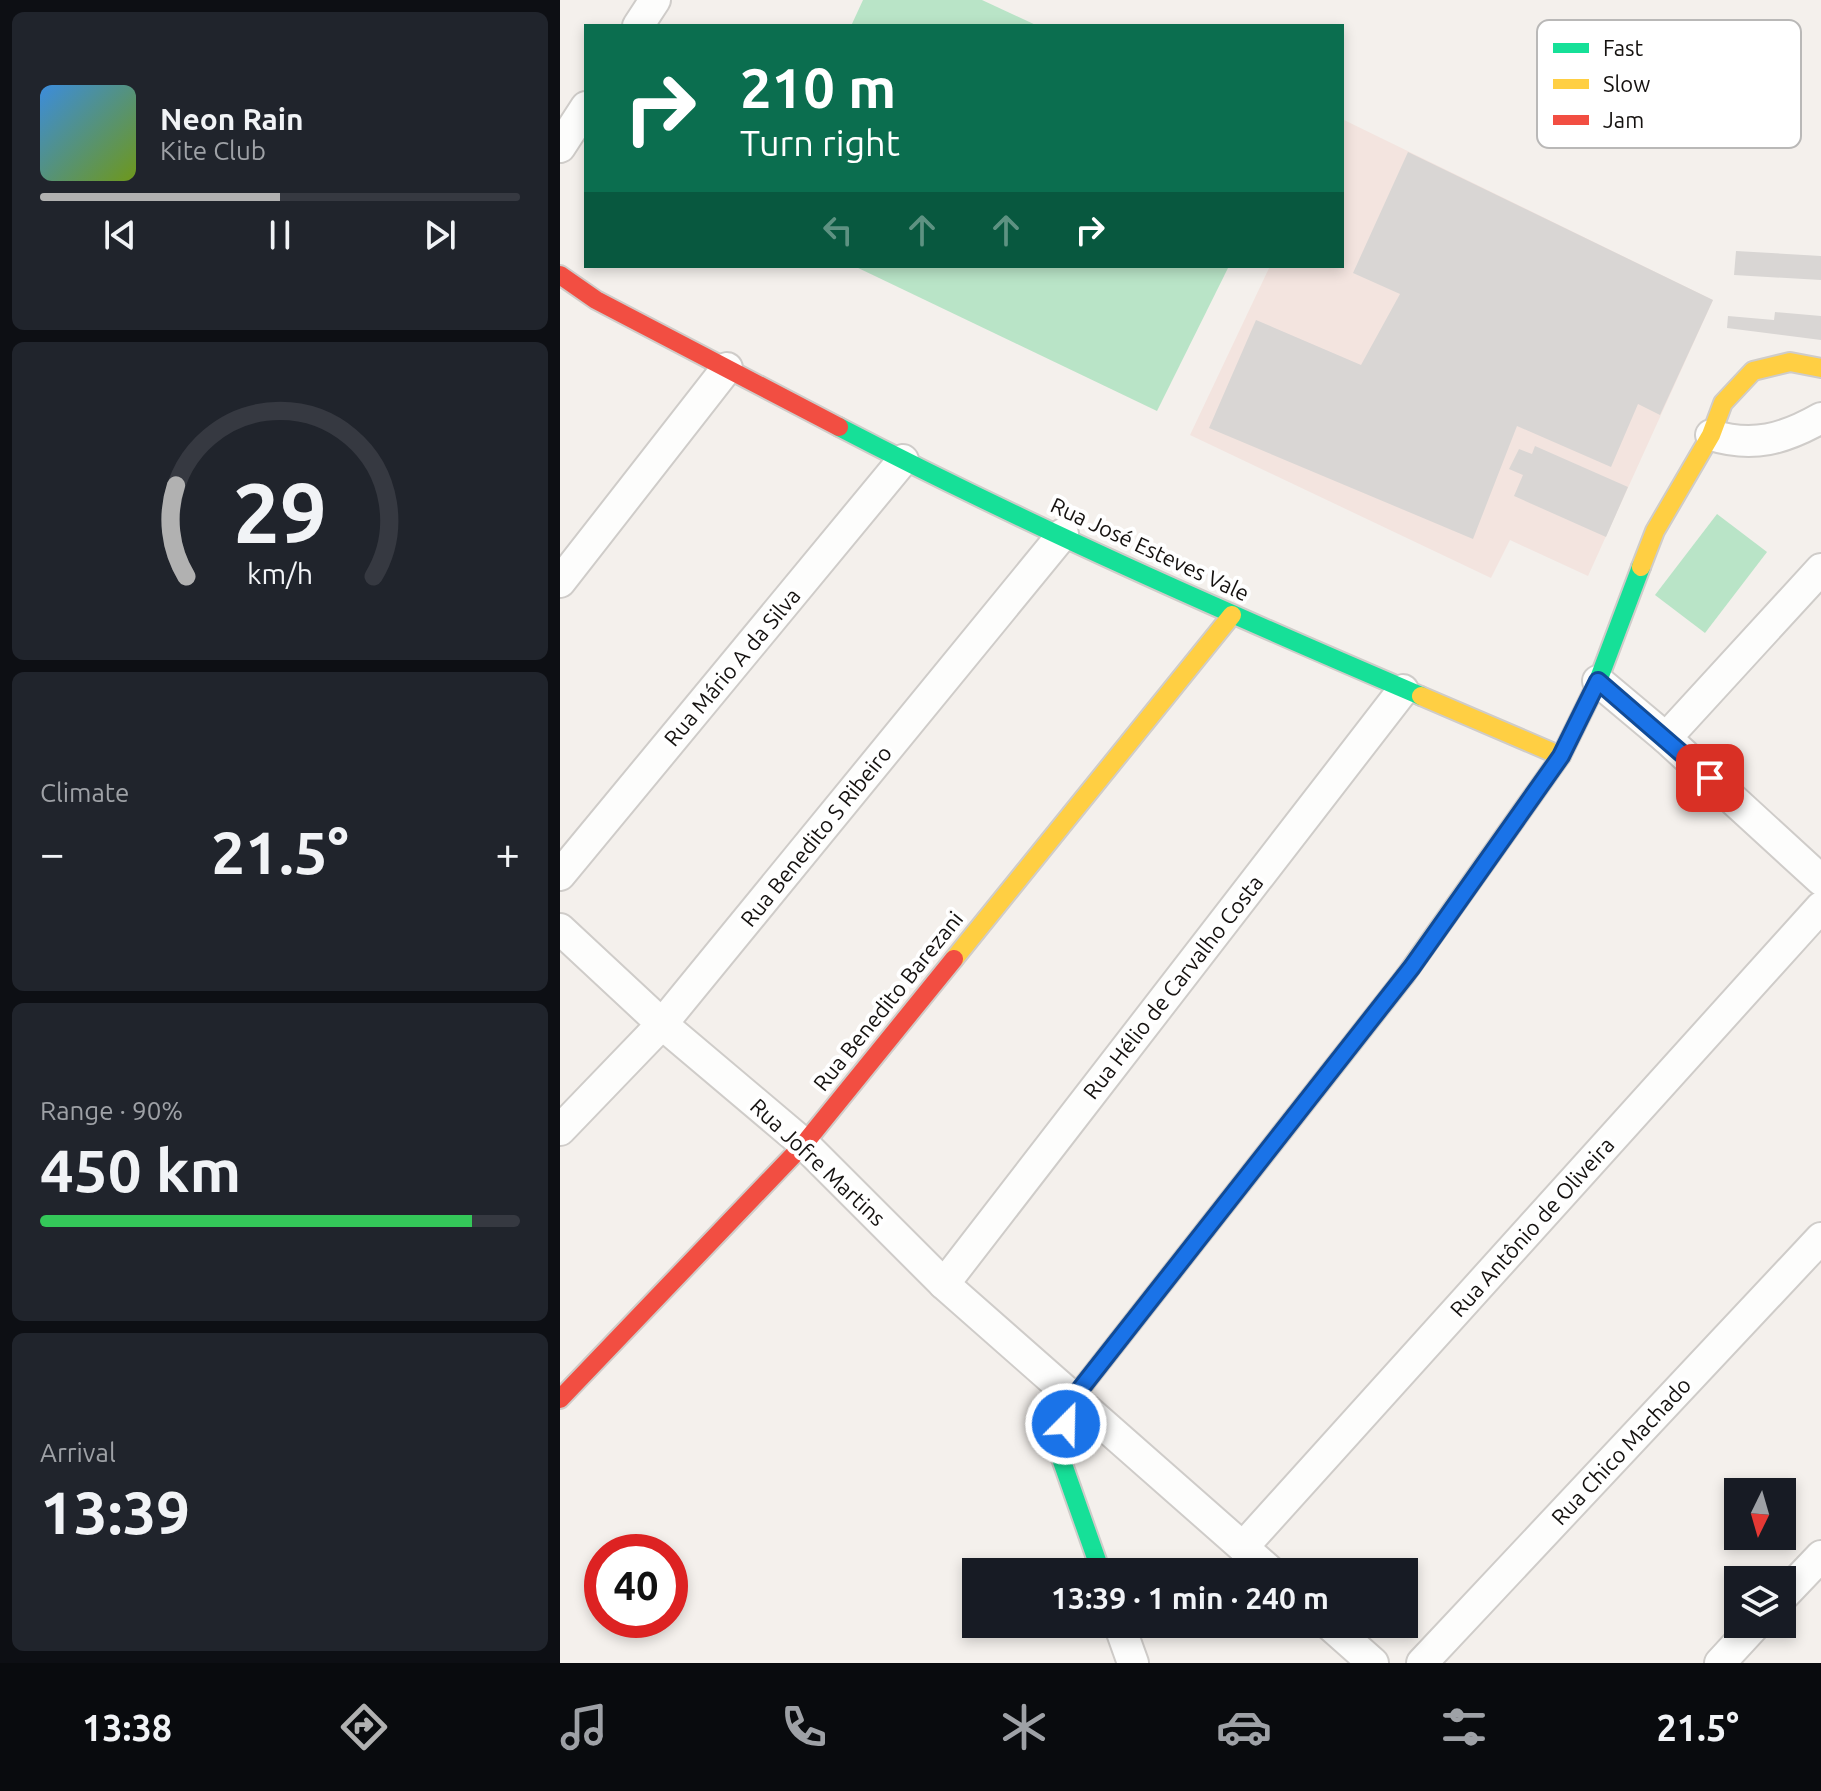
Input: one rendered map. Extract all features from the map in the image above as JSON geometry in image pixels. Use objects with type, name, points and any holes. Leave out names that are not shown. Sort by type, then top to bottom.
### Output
[{"type":"street","points":[[639,24],[655,0]]},
{"type":"street","points":[[560,147],[584,110]]},
{"type":"street","name":"Rua José Esteves Vale","points":[[560,275],[596,300],[903,460],[1232,615],[1561,756]]},
{"type":"street","points":[[1096,1558],[1058,1450],[1074,1397],[1412,967],[1561,756],[1598,681],[1655,531],[1711,435],[1723,403],[1753,371],[1790,362],[1821,368]]},
{"type":"street","points":[[560,582],[727,368]]},
{"type":"street","points":[[1711,435],[1730,441],[1756,441],[1792,434],[1821,418]]},
{"type":"street","name":"Rua Mário A da Silva","points":[[560,875],[903,460]]},
{"type":"street","name":"Rua Benedito S Ribeiro","points":[[560,1130],[662,1024],[1063,534]]},
{"type":"street","points":[[1666,738],[1821,569]]},
{"type":"street","name":"Rua Benedito Barezani","points":[[560,1399],[804,1144],[1232,615]]},
{"type":"street","points":[[1598,681],[1666,738],[1821,880]]},
{"type":"street","name":"Rua Hélio de Carvalho Costa","points":[[944,1284],[1403,690]]},
{"type":"street","name":"Rua Antônio de Oliveira","points":[[1243,1547],[1821,907]]},
{"type":"street","name":"Rua Jofre Martins","points":[[560,929],[662,1024],[804,1144],[944,1284],[1255,1558]]},
{"type":"street","name":"Rua Chico Machado","points":[[1422,1663],[1821,1238]]},
{"type":"street","points":[[1796,1582],[1821,1556]]},
{"type":"street","points":[[1124,1638],[1133,1663]]},
{"type":"street","points":[[1345,1638],[1373,1663]]},
{"type":"street","points":[[1720,1663],[1743,1638]]},
{"type":"shaded area","points":[[1344,120],[1713,300],[1588,576],[1510,540],[1491,578],[1190,435],[1269,268],[1344,268]]},
{"type":"green space","points":[[863,0],[982,0],[1034,24],[852,24]]},
{"type":"green space","points":[[858,268],[1228,268],[1157,411]]},
{"type":"green space","points":[[1717,514],[1767,552],[1705,633],[1655,595]]},
{"type":"building","points":[[1408,152],[1713,300],[1660,415],[1638,404],[1611,467],[1517,426],[1473,539],[1209,428],[1256,320],[1361,365],[1400,294],[1353,273]]},
{"type":"building","points":[[1736,251],[1821,256],[1821,280],[1734,275]]},
{"type":"building","points":[[1775,312],[1821,316],[1821,340],[1727,328],[1728,316],[1774,320]]},
{"type":"building","points":[[1535,446],[1628,487],[1606,537],[1514,496],[1523,475],[1509,469],[1519,449],[1532,454]]},
{"type":"traffic: fast","points":[[839,427],[1128,567],[1421,696]]},
{"type":"traffic: fast","points":[[1405,976],[1561,756],[1598,681],[1641,567]]},
{"type":"traffic: fast","points":[[1096,1558],[1058,1450],[1074,1397],[1206,1229]]},
{"type":"traffic: slow","points":[[1641,567],[1655,531],[1711,435],[1723,403],[1753,371],[1790,362],[1821,368]]},
{"type":"traffic: slow","points":[[954,959],[1232,615]]},
{"type":"traffic: slow","points":[[1421,696],[1561,756]]},
{"type":"traffic: jam","points":[[560,275],[596,300],[839,427]]},
{"type":"traffic: jam","points":[[560,1399],[804,1144],[954,959]]},
{"type":"traffic: jam","points":[[1206,1229],[1405,976]]},
{"type":"route","points":[[1066,1424],[1074,1397],[1412,967],[1561,756],[1598,681],[1710,778]]}]
